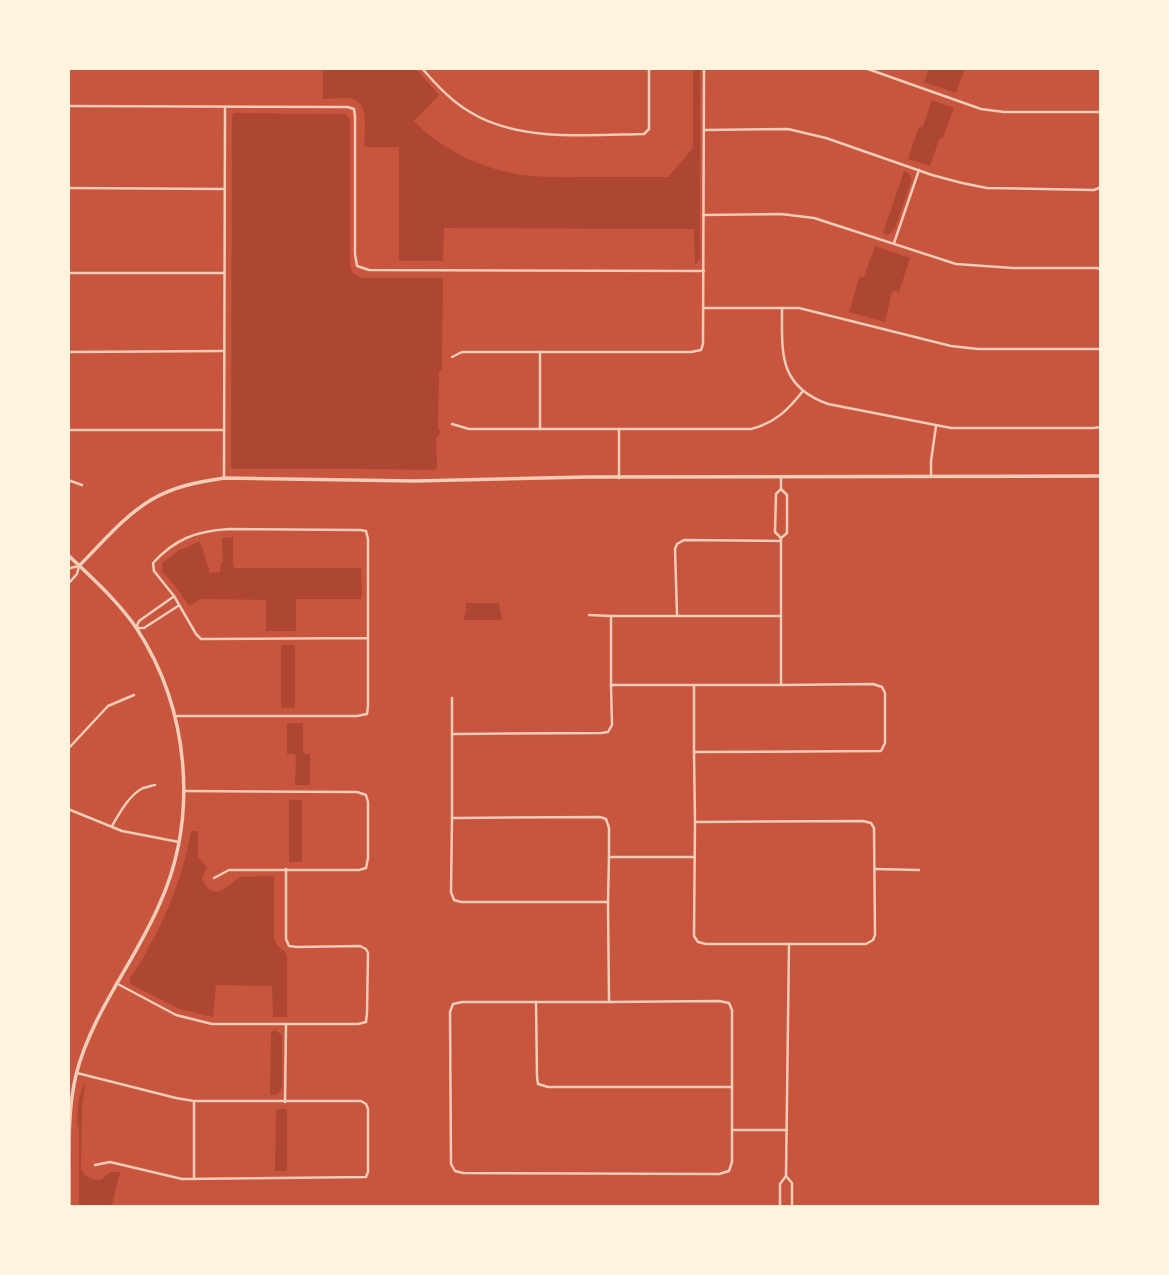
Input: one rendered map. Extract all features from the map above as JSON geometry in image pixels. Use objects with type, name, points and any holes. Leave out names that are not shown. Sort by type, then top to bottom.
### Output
[{"type":"street","points":[[422,68],[436,84],[470,112],[510,129],[558,134],[644,134],[649,129],[649,68]]},
{"type":"street","points":[[452,357],[462,352],[701,350],[704,271],[704,68]]},
{"type":"street","points":[[865,68],[981,109],[1004,112],[1101,112]]},
{"type":"street","points":[[68,106],[354,109],[355,254],[357,266],[369,270],[704,271]]},
{"type":"street","points":[[224,478],[225,107]]},
{"type":"street","points":[[704,130],[788,130],[825,138],[919,170],[987,188],[1101,188]]},
{"type":"street","points":[[894,244],[919,170]]},
{"type":"street","points":[[68,188],[225,189]]},
{"type":"street","points":[[703,215],[781,214],[814,218],[956,264],[979,267],[1101,269]]},
{"type":"street","points":[[68,273],[224,273]]},
{"type":"street","points":[[703,307],[799,308],[951,346],[978,349],[1101,349]]},
{"type":"street","points":[[782,308],[783,357],[790,376],[803,391],[817,400],[951,428],[1094,428],[1100,425]]},
{"type":"street","points":[[68,352],[224,351]]},
{"type":"street","points":[[540,352],[540,430]]},
{"type":"street","points":[[452,424],[469,429],[751,429],[778,418],[803,391]]},
{"type":"street","points":[[931,477],[936,426]]},
{"type":"street","points":[[619,429],[619,478]]},
{"type":"street","points":[[68,430],[224,430]]},
{"type":"street","points":[[68,570],[79,566],[119,526],[151,500],[195,482],[224,478],[415,481],[1101,476]]},
{"type":"street","points":[[781,477],[781,489],[776,494],[775,532],[781,540],[781,685]]},
{"type":"street","points":[[68,480],[82,485]]},
{"type":"street","points":[[677,615],[677,544],[684,540],[781,540],[787,533],[788,495],[781,489]]},
{"type":"street","points":[[175,716],[357,716],[367,714],[368,706],[368,638],[368,539],[366,531],[214,530],[186,538],[170,546],[153,563],[154,572],[174,596],[201,639],[368,638]]},
{"type":"street","points":[[68,555],[136,628],[155,662],[175,716],[184,776],[183,814],[178,842],[161,902],[116,983],[87,1043],[77,1073],[70,1119],[69,1207]]},
{"type":"street","points":[[68,584],[77,575],[79,566]]},
{"type":"street","points":[[136,628],[139,621],[174,596]]},
{"type":"street","points":[[136,628],[144,628],[180,605]]},
{"type":"street","points":[[589,615],[781,616]]},
{"type":"street","points":[[452,734],[608,732],[612,724],[611,615]]},
{"type":"street","points":[[611,684],[873,684],[882,687],[885,693],[885,743],[881,751],[694,752]]},
{"type":"street","points":[[694,684],[694,936],[698,942],[866,944],[873,940],[875,869],[874,828],[871,823],[695,822]]},
{"type":"street","points":[[68,749],[108,706],[134,695]]},
{"type":"street","points":[[452,698],[451,892],[454,900],[608,902]]},
{"type":"street","points":[[111,827],[136,793],[155,785]]},
{"type":"street","points":[[183,792],[357,792],[366,795],[366,868],[229,870],[215,878]]},
{"type":"street","points":[[68,809],[122,831],[178,842]]},
{"type":"street","points":[[452,818],[607,819],[609,1002]]},
{"type":"street","points":[[609,858],[695,857]]},
{"type":"street","points":[[116,983],[176,1016],[212,1024],[366,1022],[366,949],[360,946],[289,946],[286,939],[286,869]]},
{"type":"street","points":[[875,869],[919,870]]},
{"type":"street","points":[[780,1207],[780,1184],[786,1176],[789,944]]},
{"type":"street","points":[[536,1002],[538,1084],[548,1087],[732,1087]]},
{"type":"street","points":[[536,1002],[729,1003],[732,1010],[732,1162],[729,1171],[719,1174],[455,1171],[451,1164],[450,1012],[453,1004],[536,1002]]},
{"type":"street","points":[[285,1102],[286,1024]]},
{"type":"street","points":[[77,1073],[194,1101],[362,1101],[368,1110],[366,1177],[183,1179],[110,1162],[95,1165]]},
{"type":"street","points":[[194,1101],[194,1179]]},
{"type":"street","points":[[732,1130],[787,1129]]},
{"type":"street","points":[[786,1176],[792,1183],[792,1207]]},
{"type":"shaded area","points":[[323,68],[415,68],[439,95],[414,121],[450,149],[493,168],[540,177],[668,177],[693,148],[693,68],[700,68],[700,259],[695,265],[694,229],[444,228],[443,261],[399,261],[399,147],[364,147],[365,120],[362,107],[353,99],[323,99]]},
{"type":"shaded area","points":[[929,68],[965,68],[956,93],[924,82]]},
{"type":"shaded area","points":[[932,100],[954,108],[930,166],[908,159]]},
{"type":"shaded area","points":[[234,113],[346,114],[350,120],[352,272],[361,278],[443,278],[438,428],[441,432],[436,438],[435,470],[231,467]]},
{"type":"shaded area","points":[[904,171],[909,173],[912,179],[895,228],[887,235],[883,233]]},
{"type":"shaded area","points":[[875,246],[910,258],[899,292],[892,292],[885,322],[849,312],[859,278],[864,277]]},
{"type":"shaded area","points":[[233,537],[235,568],[361,568],[361,599],[296,599],[296,631],[266,631],[266,600],[200,599],[189,606],[162,571],[162,563],[178,551],[200,541],[210,573],[220,572],[223,562],[222,538]]},
{"type":"shaded area","points":[[466,603],[499,603],[502,620],[463,620]]},
{"type":"shaded area","points":[[281,645],[295,645],[295,708],[281,708]]},
{"type":"shaded area","points":[[287,723],[303,723],[303,751],[310,754],[310,785],[295,785],[296,756],[287,754]]},
{"type":"shaded area","points":[[289,800],[302,800],[302,862],[289,862]]},
{"type":"shaded area","points":[[191,831],[198,831],[198,857],[207,867],[202,878],[211,890],[222,890],[241,877],[273,876],[274,939],[287,954],[287,1017],[273,1017],[272,986],[216,985],[213,1017],[179,1009],[130,984],[130,978],[150,945],[170,903]]},
{"type":"shaded area","points":[[276,1030],[282,1036],[282,1086],[276,1095],[270,1095],[271,1032]]},
{"type":"shaded area","points":[[86,1082],[82,1103],[81,1169],[89,1178],[97,1180],[110,1172],[120,1172],[112,1205],[119,1207],[79,1207],[77,1125],[79,1097]]},
{"type":"shaded area","points":[[276,1109],[287,1109],[287,1171],[275,1171]]}]
